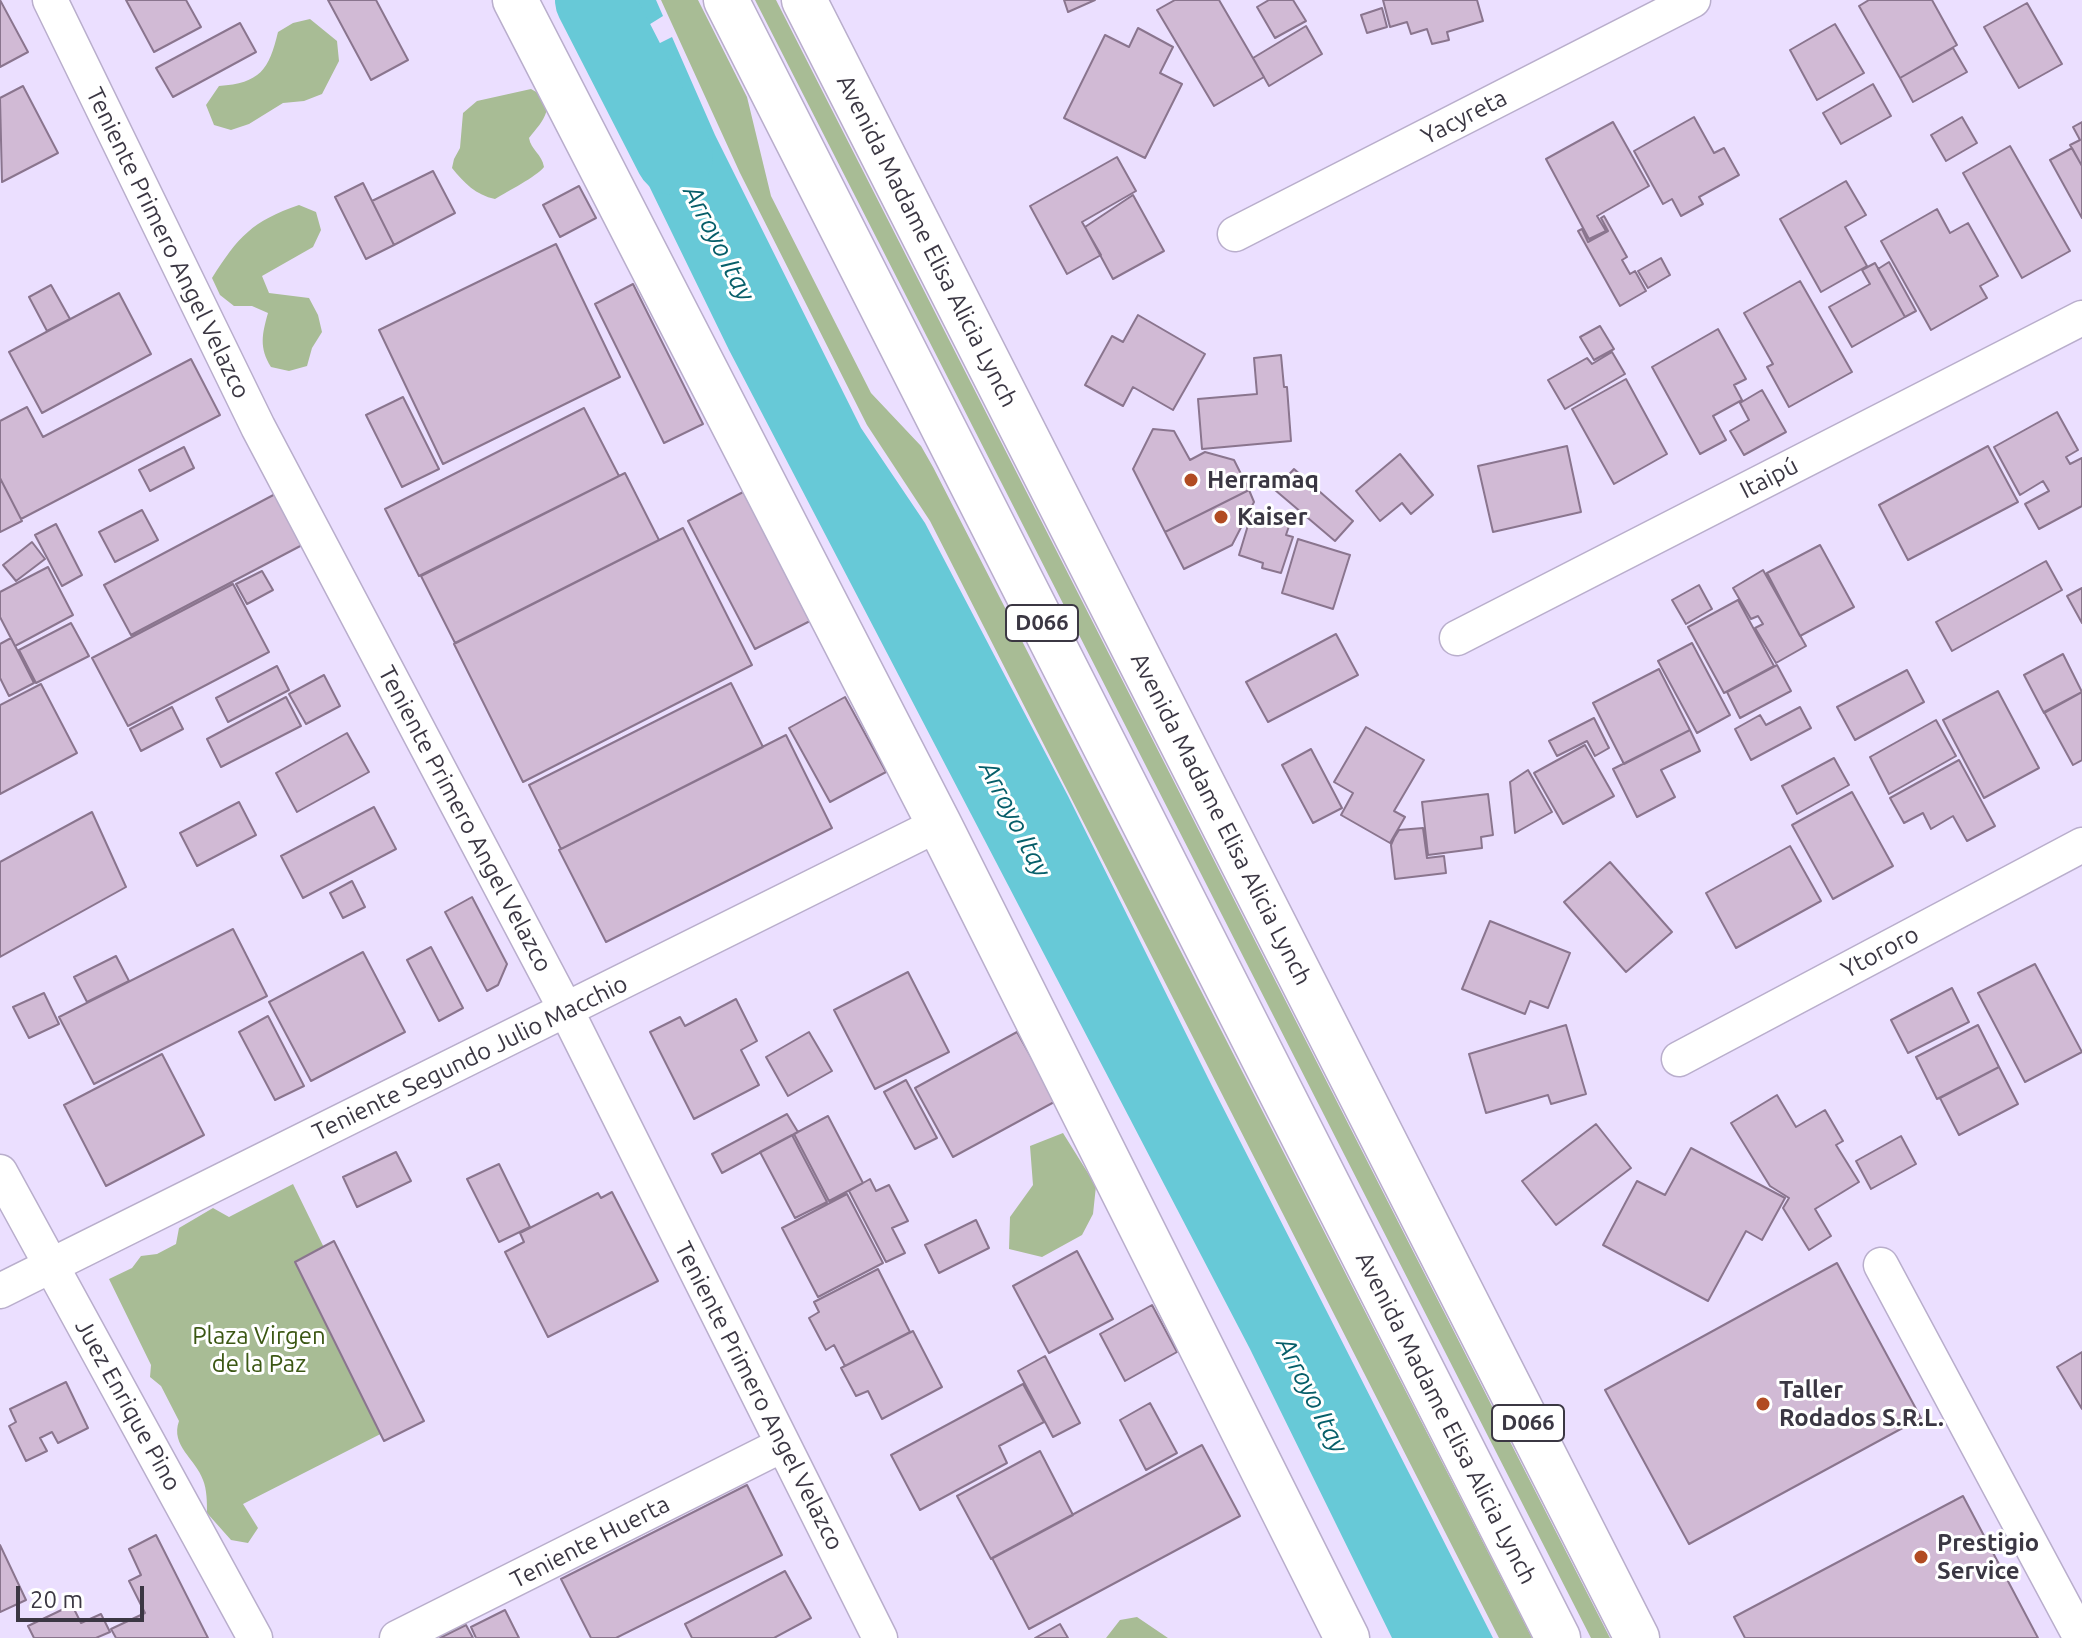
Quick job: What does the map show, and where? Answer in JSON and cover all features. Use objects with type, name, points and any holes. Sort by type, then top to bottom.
[{"type":"main road","points":[[515,0],[939,824],[1347,1638]]},
{"type":"main road","name":"Avenida Madame Elisa Alicia Lynch","points":[[726,0],[1558,1638]]},
{"type":"main road","name":"Avenida Madame Elisa Alicia Lynch","points":[[804,0],[1637,1638]]},
{"type":"street","name":"Teniente Primero Angel Velazco","points":[[50,0],[258,427],[566,1010],[880,1638]]},
{"type":"street","name":"Yacyreta","points":[[1235,234],[1693,0]]},
{"type":"street","name":"Itaipú","points":[[1457,638],[2082,318]]},
{"type":"street","name":"Teniente Segundo Julio Macchio","points":[[0,1291],[939,824]]},
{"type":"street","name":"Ytororo","points":[[1679,1059],[2082,845]]},
{"type":"street","name":"Juez Enrique Pino","points":[[0,1172],[255,1638]]},
{"type":"street","points":[[1881,1265],[2081,1638]]},
{"type":"street","name":"Teniente Huerta","points":[[397,1638],[782,1445]]},
{"type":"green space","points":[[661,0],[698,0],[747,97],[771,196],[871,393],[921,446],[933,467],[1532,1638],[1499,1638],[930,521],[867,425],[740,173]]},
{"type":"green space","points":[[755,0],[776,0],[1610,1638],[1591,1638]]},
{"type":"green space","points":[[310,19],[337,41],[339,61],[322,94],[304,101],[283,103],[249,124],[231,130],[214,125],[206,105],[219,86],[253,78],[271,56],[278,32],[293,23]]},
{"type":"green space","points":[[531,89],[540,94],[547,106],[543,119],[529,138],[544,167],[495,199],[482,195],[452,168],[460,148],[463,113],[477,101]]},
{"type":"green space","points":[[299,205],[316,212],[321,230],[313,247],[262,276],[269,293],[309,298],[318,315],[322,332],[312,348],[307,366],[289,371],[271,367],[265,354],[263,334],[268,313],[252,306],[234,306],[220,295],[212,278],[248,232],[269,217]]},
{"type":"green space","points":[[1063,1133],[1096,1186],[1093,1214],[1082,1235],[1042,1257],[1009,1249],[1010,1217],[1033,1185],[1030,1146]]},
{"type":"green space","name":"Plaza Virgen de la Paz","points":[[293,1184],[408,1420],[243,1504],[258,1528],[248,1543],[231,1540],[207,1513],[200,1472],[178,1438],[179,1421],[161,1386],[150,1377],[151,1365],[109,1279],[132,1268],[141,1256],[157,1254],[176,1244],[179,1228],[213,1208],[229,1217]]},
{"type":"green space","points":[[1137,1617],[1168,1638],[1106,1638],[1120,1620]]},
{"type":"water","points":[[559,0],[656,0],[663,16],[647,26],[656,45],[672,37],[715,135],[861,428],[925,523],[1068,796],[1493,1638],[1392,1638],[1250,1349],[729,350],[595,75],[655,46],[647,27],[587,58]]},
{"type":"building","points":[[0,0],[28,52],[0,67]]},
{"type":"building","points":[[126,0],[186,0],[201,27],[154,52]]},
{"type":"building","points":[[328,0],[376,0],[408,60],[371,80]]},
{"type":"building","points":[[1064,0],[1095,0],[1068,12]]},
{"type":"building","points":[[1175,0],[1219,0],[1264,77],[1214,106],[1157,10]]},
{"type":"building","points":[[1269,0],[1293,0],[1306,21],[1275,38],[1257,7]]},
{"type":"building","points":[[1383,0],[1477,0],[1483,21],[1447,32],[1449,40],[1432,44],[1427,29],[1411,34],[1407,22],[1390,27]]},
{"type":"building","points":[[1869,0],[1932,0],[1957,45],[1900,78],[1859,6]]},
{"type":"building","points":[[2027,3],[2062,64],[2019,88],[1984,27]]},
{"type":"building","points":[[1382,8],[1387,27],[1367,33],[1361,15]]},
{"type":"building","points":[[240,23],[256,52],[173,97],[156,68]]},
{"type":"building","points":[[1835,24],[1864,73],[1817,100],[1790,50]]},
{"type":"building","points":[[1306,26],[1322,54],[1269,86],[1253,58]]},
{"type":"building","points":[[1138,28],[1173,47],[1160,73],[1182,84],[1145,158],[1064,118],[1105,35],[1129,47]]},
{"type":"building","points":[[1953,48],[1967,72],[1913,102],[1900,78]]},
{"type":"building","points":[[1873,84],[1891,116],[1841,144],[1823,113]]},
{"type":"building","points":[[23,86],[58,153],[2,182],[0,98]]},
{"type":"building","points":[[1694,117],[1714,153],[1724,148],[1739,175],[1699,197],[1703,204],[1681,216],[1672,199],[1663,204],[1634,151]]},
{"type":"building","points":[[1962,117],[1977,143],[1946,161],[1931,135]]},
{"type":"building","points":[[1613,122],[1649,186],[1597,216],[1606,231],[1589,239],[1546,159]]},
{"type":"building","points":[[2082,122],[2082,166],[2070,145],[2080,140],[2073,127]]},
{"type":"building","points":[[2010,146],[2070,251],[2022,278],[1963,173]]},
{"type":"building","points":[[2072,148],[2082,166],[2082,218],[2050,160]]},
{"type":"building","points":[[1117,157],[1136,191],[1082,222],[1101,255],[1067,274],[1030,206]]},
{"type":"building","points":[[433,171],[455,213],[394,245],[372,201]]},
{"type":"building","points":[[1846,181],[1866,215],[1845,227],[1867,266],[1821,292],[1780,219]]},
{"type":"building","points":[[363,183],[394,245],[366,259],[335,197]]},
{"type":"building","points":[[579,186],[596,218],[560,237],[543,205]]},
{"type":"building","points":[[1133,195],[1164,251],[1113,279],[1085,227]]},
{"type":"building","points":[[1937,209],[1950,233],[1968,223],[1998,276],[1980,286],[1987,298],[1931,330],[1881,241]]},
{"type":"building","points":[[1604,216],[1627,257],[1622,260],[1630,274],[1635,271],[1646,291],[1620,306],[1578,231],[1582,229],[1588,242],[1608,231],[1601,218]]},
{"type":"building","points":[[556,244],[620,377],[443,464],[379,330]]},
{"type":"building","points":[[1661,258],[1670,275],[1648,288],[1638,271]]},
{"type":"building","points":[[1889,262],[1916,311],[1905,317],[1878,269]]},
{"type":"building","points":[[1875,263],[1905,317],[1852,347],[1829,307],[1870,284],[1862,270]]},
{"type":"building","points":[[1800,281],[1852,372],[1789,407],[1767,367],[1773,364],[1744,313]]},
{"type":"building","points":[[633,284],[703,424],[664,443],[595,304]]},
{"type":"building","points":[[51,285],[70,319],[47,331],[29,297]]},
{"type":"building","points":[[119,293],[151,354],[42,413],[9,352]]},
{"type":"building","points":[[1138,315],[1205,354],[1173,410],[1133,387],[1123,406],[1085,385],[1112,336],[1123,342]]},
{"type":"building","points":[[1600,326],[1614,349],[1594,360],[1580,337]]},
{"type":"building","points":[[1718,329],[1746,379],[1734,385],[1742,400],[1713,416],[1726,440],[1700,454],[1652,367]]},
{"type":"building","points":[[1612,352],[1625,374],[1565,409],[1548,380],[1587,358],[1592,364]]},
{"type":"building","points":[[1281,355],[1291,441],[1202,449],[1198,399],[1257,394],[1254,358]]},
{"type":"building","points":[[191,359],[220,415],[21,519],[0,478],[0,421],[27,407],[43,437]]},
{"type":"building","points":[[1626,379],[1667,454],[1614,484],[1572,409]]},
{"type":"building","points":[[1762,390],[1786,432],[1744,455],[1730,431],[1749,420],[1740,403]]},
{"type":"building","points":[[403,397],[439,469],[402,487],[366,415]]},
{"type":"building","points":[[584,408],[619,476],[419,576],[385,509]]},
{"type":"building","points":[[2057,412],[2078,450],[2066,457],[2070,464],[2082,458],[2082,506],[2039,529],[2025,504],[2049,491],[2043,481],[2020,495],[1994,447]]},
{"type":"building","name":"Herramaq","points":[[1153,429],[1174,431],[1190,460],[1205,452],[1234,460],[1249,490],[1165,532],[1133,469]]},
{"type":"building","points":[[1567,446],[1581,512],[1493,532],[1478,466]]},
{"type":"building","points":[[1988,446],[2018,502],[1908,560],[1879,505]]},
{"type":"building","points":[[184,447],[194,468],[150,491],[139,470]]},
{"type":"building","points":[[1400,454],[1433,495],[1411,514],[1402,503],[1380,521],[1356,491]]},
{"type":"building","points":[[1294,469],[1353,521],[1335,541],[1275,490]]},
{"type":"building","points":[[625,473],[659,540],[455,643],[421,576]]},
{"type":"building","points":[[0,478],[22,521],[0,532]]},
{"type":"building","points":[[747,490],[814,619],[755,649],[688,521]]},
{"type":"building","name":"Kaiser","points":[[1249,490],[1254,502],[1232,545],[1184,569],[1165,532]]},
{"type":"building","points":[[279,492],[306,543],[131,635],[104,585]]},
{"type":"building","points":[[142,510],[158,540],[115,562],[99,532]]},
{"type":"building","points":[[1252,512],[1290,523],[1286,535],[1293,537],[1281,573],[1262,568],[1263,563],[1239,555]]},
{"type":"building","points":[[56,524],[82,575],[62,586],[35,535]]},
{"type":"building","points":[[683,528],[752,665],[523,782],[454,644]]},
{"type":"building","points":[[1298,539],[1350,555],[1333,609],[1282,593]]},
{"type":"building","points":[[32,542],[45,559],[16,581],[3,565]]},
{"type":"building","points":[[1820,545],[1854,607],[1800,636],[1767,573]]},
{"type":"building","points":[[2046,561],[2062,590],[1952,651],[1936,622]]},
{"type":"building","points":[[48,567],[73,615],[15,646],[0,617],[0,592]]},
{"type":"building","points":[[1763,570],[1806,646],[1776,663],[1755,628],[1763,624],[1758,616],[1751,619],[1733,588]]},
{"type":"building","points":[[262,571],[273,590],[247,604],[236,584]]},
{"type":"building","points":[[233,584],[269,652],[128,726],[92,658]]},
{"type":"building","points":[[1699,585],[1712,609],[1686,624],[1672,600]]},
{"type":"building","points":[[2082,588],[2082,623],[2067,596]]},
{"type":"building","points":[[1738,600],[1774,666],[1724,693],[1688,627]]},
{"type":"building","points":[[71,623],[89,656],[36,683],[19,650]]},
{"type":"building","points":[[1336,634],[1358,675],[1268,722],[1246,682]]},
{"type":"building","points":[[11,638],[34,683],[9,696],[0,678],[0,644]]},
{"type":"building","points":[[1692,643],[1730,715],[1697,733],[1658,661]]},
{"type":"building","points":[[2063,654],[2082,692],[2044,713],[2024,675]]},
{"type":"building","points":[[1777,665],[1791,691],[1740,718],[1727,692]]},
{"type":"building","points":[[277,666],[289,690],[228,722],[216,698]]},
{"type":"building","points":[[1659,669],[1690,730],[1624,764],[1593,703]]},
{"type":"building","points":[[1907,670],[1924,702],[1855,740],[1837,707]]},
{"type":"building","points":[[324,675],[340,706],[306,724],[289,694]]},
{"type":"building","points":[[731,683],[763,747],[561,849],[529,785]]},
{"type":"building","points":[[41,684],[77,753],[0,794],[0,705]]},
{"type":"building","points":[[1998,691],[2039,768],[1984,798],[1943,720]]},
{"type":"building","points":[[2082,692],[2082,760],[2073,765],[2044,712]]},
{"type":"building","points":[[286,697],[301,726],[221,767],[207,739]]},
{"type":"building","points":[[845,697],[886,772],[830,802],[789,728]]},
{"type":"building","points":[[172,707],[183,729],[141,751],[130,729]]},
{"type":"building","points":[[1800,707],[1811,728],[1751,760],[1735,729],[1760,715],[1766,725]]},
{"type":"building","points":[[1594,718],[1609,748],[1595,756],[1587,741],[1557,756],[1549,741]]},
{"type":"building","points":[[1936,720],[1956,756],[1889,794],[1870,757]]},
{"type":"building","points":[[1366,727],[1424,760],[1394,811],[1405,817],[1390,843],[1341,815],[1353,793],[1334,782]]},
{"type":"building","points":[[1690,730],[1700,751],[1661,770],[1675,797],[1637,817],[1613,769]]},
{"type":"building","points":[[347,733],[369,772],[297,812],[276,773]]},
{"type":"building","points":[[786,735],[832,828],[606,942],[559,850]]},
{"type":"building","points":[[1585,745],[1614,796],[1563,824],[1534,773]]},
{"type":"building","points":[[1311,749],[1342,808],[1313,823],[1282,765]]},
{"type":"building","points":[[1834,758],[1849,785],[1797,814],[1782,786]]},
{"type":"building","points":[[1959,760],[1995,826],[1967,841],[1953,816],[1931,829],[1923,813],[1904,823],[1890,798]]},
{"type":"building","points":[[1528,770],[1552,812],[1515,833],[1510,782]]},
{"type":"building","points":[[1852,792],[1893,866],[1833,899],[1792,825]]},
{"type":"building","points":[[1488,794],[1493,835],[1481,837],[1482,848],[1428,855],[1422,802]]},
{"type":"building","points":[[239,802],[256,835],[197,866],[180,833]]},
{"type":"building","points":[[374,807],[396,849],[303,898],[281,856]]},
{"type":"building","points":[[92,812],[126,887],[0,957],[0,862]]},
{"type":"building","points":[[1423,828],[1427,858],[1444,856],[1446,873],[1395,879],[1391,845],[1394,838],[1399,830]]},
{"type":"building","points":[[1790,846],[1821,901],[1736,948],[1706,893]]},
{"type":"building","points":[[1610,862],[1672,932],[1626,972],[1564,902]]},
{"type":"building","points":[[352,881],[365,907],[343,918],[330,893]]},
{"type":"building","points":[[472,897],[507,964],[498,985],[487,991],[445,912]]},
{"type":"building","points":[[1490,921],[1570,953],[1548,1008],[1530,1001],[1525,1014],[1462,989]]},
{"type":"building","points":[[233,929],[267,996],[94,1084],[59,1017]]},
{"type":"building","points":[[431,947],[463,1008],[439,1021],[407,960]]},
{"type":"building","points":[[363,952],[405,1032],[311,1081],[269,1002]]},
{"type":"building","points":[[116,956],[129,981],[87,1002],[74,977]]},
{"type":"building","points":[[2035,964],[2082,1052],[2025,1082],[1978,993]]},
{"type":"building","points":[[908,972],[949,1052],[875,1089],[834,1010]]},
{"type":"building","points":[[1952,988],[1969,1022],[1908,1053],[1891,1020]]},
{"type":"building","points":[[44,993],[59,1024],[29,1038],[13,1007]]},
{"type":"building","points":[[736,999],[757,1041],[741,1050],[759,1085],[694,1119],[650,1032],[680,1017],[685,1026]]},
{"type":"building","points":[[268,1016],[304,1086],[275,1100],[239,1032]]},
{"type":"building","points":[[1566,1025],[1586,1094],[1551,1104],[1548,1095],[1486,1113],[1469,1054]]},
{"type":"building","points":[[1978,1025],[1999,1067],[1937,1099],[1916,1057]]},
{"type":"building","points":[[809,1032],[832,1071],[788,1096],[766,1057]]},
{"type":"building","points":[[1017,1032],[1056,1101],[953,1157],[915,1088]]},
{"type":"building","points":[[162,1054],[204,1135],[106,1186],[64,1105]]},
{"type":"building","points":[[1999,1067],[2018,1104],[1959,1135],[1940,1098]]},
{"type":"building","points":[[906,1080],[937,1138],[915,1149],[884,1092]]},
{"type":"building","points":[[1777,1095],[1796,1127],[1825,1110],[1843,1141],[1836,1145],[1859,1182],[1815,1209],[1831,1236],[1809,1250],[1783,1208],[1789,1198],[1770,1186],[1731,1123]]},
{"type":"building","points":[[787,1114],[798,1132],[722,1173],[712,1154]]},
{"type":"building","points":[[828,1116],[863,1183],[829,1201],[794,1134]]},
{"type":"building","points":[[1596,1124],[1631,1168],[1556,1225],[1522,1181]]},
{"type":"building","points":[[792,1135],[827,1202],[795,1218],[760,1152]]},
{"type":"building","points":[[1901,1136],[1916,1164],[1871,1189],[1856,1161]]},
{"type":"building","points":[[1691,1148],[1785,1198],[1762,1240],[1746,1231],[1708,1301],[1603,1245],[1637,1181],[1665,1195]]},
{"type":"building","points":[[396,1152],[411,1181],[357,1207],[343,1177]]},
{"type":"building","points":[[499,1164],[530,1227],[499,1242],[467,1179]]},
{"type":"building","points":[[870,1179],[876,1191],[889,1185],[908,1221],[892,1228],[905,1253],[886,1262],[849,1191]]},
{"type":"building","points":[[612,1192],[658,1281],[548,1337],[505,1252],[524,1242],[520,1233],[598,1193],[601,1198]]},
{"type":"building","points":[[847,1194],[883,1263],[818,1297],[782,1228]]},
{"type":"building","points":[[976,1220],[989,1248],[939,1273],[925,1245]]},
{"type":"building","points":[[334,1241],[424,1421],[384,1441],[295,1262]]},
{"type":"building","points":[[1077,1251],[1113,1319],[1049,1353],[1013,1286]]},
{"type":"building","name":"Taller Rodados S.R.L.","points":[[1837,1263],[1921,1418],[1689,1544],[1605,1390]]},
{"type":"building","points":[[878,1269],[910,1332],[845,1366],[834,1345],[826,1350],[809,1318],[819,1312],[814,1302]]},
{"type":"building","points":[[1152,1305],[1177,1352],[1125,1381],[1100,1334]]},
{"type":"building","points":[[913,1331],[942,1387],[882,1419],[868,1391],[856,1396],[841,1368]]},
{"type":"building","points":[[2082,1352],[2082,1409],[2057,1367]]},
{"type":"building","points":[[1045,1356],[1080,1423],[1053,1437],[1018,1371]]},
{"type":"building","points":[[66,1382],[88,1428],[58,1443],[52,1432],[40,1438],[47,1451],[26,1461],[9,1426],[16,1422],[10,1409]]},
{"type":"building","points":[[1023,1384],[1044,1422],[999,1446],[1007,1463],[920,1510],[891,1455]]},
{"type":"building","points":[[1150,1403],[1177,1453],[1146,1470],[1120,1420]]},
{"type":"building","points":[[1202,1445],[1240,1516],[1029,1629],[992,1558]]},
{"type":"building","points":[[1040,1451],[1073,1515],[991,1559],[957,1496]]},
{"type":"building","points":[[747,1485],[782,1555],[616,1638],[591,1638],[561,1579]]},
{"type":"building","name":"Prestigio Service","points":[[1963,1496],[2038,1638],[1745,1638],[1734,1617]]},
{"type":"building","points":[[156,1535],[208,1638],[116,1638],[111,1629],[145,1613],[129,1581],[141,1575],[129,1549]]},
{"type":"building","points":[[0,1545],[26,1600],[0,1612]]},
{"type":"building","points":[[785,1571],[811,1618],[774,1638],[692,1638],[685,1624]]},
{"type":"building","points":[[72,1605],[81,1623],[101,1614],[110,1632],[96,1638],[34,1638],[28,1626]]},
{"type":"building","points":[[505,1610],[519,1638],[476,1638],[471,1627]]},
{"type":"building","points":[[1060,1624],[1068,1638],[1035,1638]]},
{"type":"building","points":[[466,1625],[473,1638],[440,1638]]},
{"type":"waterway","name":"Arroyo Itay","points":[[594,0],[674,156]]},
{"type":"place","name":"Herramaq","points":[[1191,480]]},
{"type":"place","name":"Kaiser","points":[[1221,517]]},
{"type":"place","name":"Taller Rodados S.R.L.","points":[[1763,1404]]},
{"type":"place","name":"Prestigio Service","points":[[1921,1557]]}]
